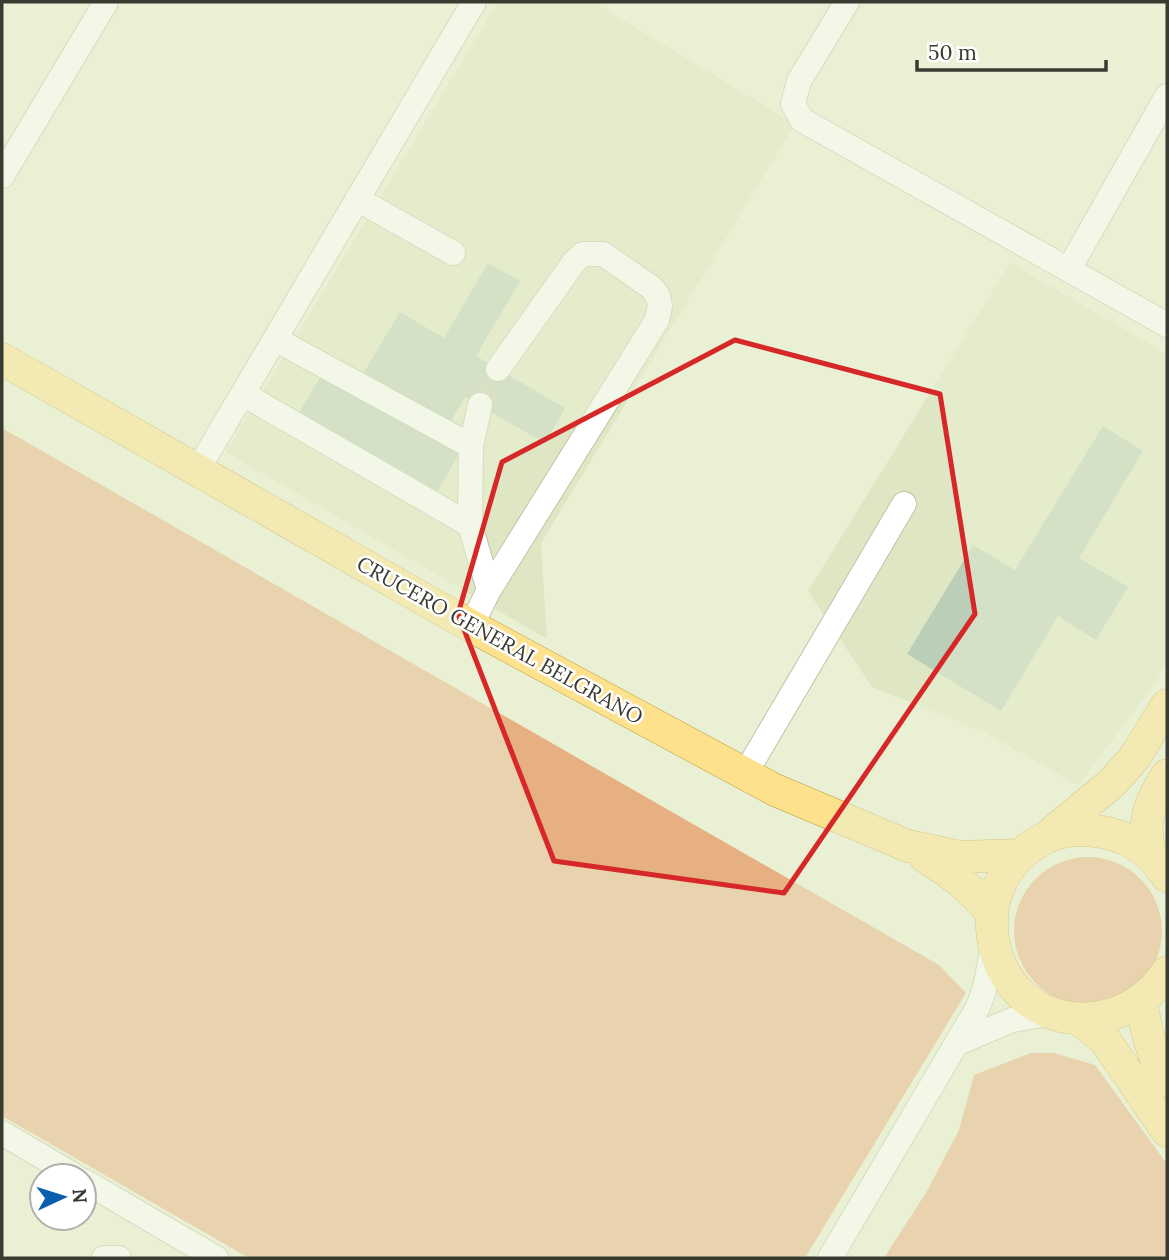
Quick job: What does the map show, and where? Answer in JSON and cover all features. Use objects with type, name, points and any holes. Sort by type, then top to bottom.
[{"type":"main road","name":"CRUCERO GENERAL BELGRANO","points":[[2,359],[471,626],[775,790],[908,846],[960,857],[981,858],[1032,846],[1072,830],[1101,830],[1127,839],[1159,866]]},
{"type":"main road","points":[[1167,705],[1135,757],[1112,783],[1032,846],[1006,872],[996,891],[991,913],[993,945],[1005,974],[1025,997],[1065,1016],[1105,1040],[1167,1131]]},
{"type":"main road","points":[[1159,866],[1145,836],[1146,819],[1154,795],[1167,775]]},
{"type":"main road","points":[[908,846],[960,878],[991,913]]},
{"type":"main road","points":[[1065,1016],[1112,1016],[1141,1001],[1152,992],[1167,972]]},
{"type":"main road","points":[[1141,1001],[1146,1032],[1156,1063],[1167,1081]]},
{"type":"street","points":[[2,176],[106,2]]},
{"type":"street","points":[[197,471],[474,2]]},
{"type":"street","points":[[848,2],[799,81],[793,104],[802,120],[1167,325]]},
{"type":"street","points":[[1069,269],[1167,96]]},
{"type":"street","points":[[357,199],[453,253]]},
{"type":"street","points":[[471,626],[489,590],[657,320],[660,306],[658,296],[652,288],[603,254],[583,254],[574,262],[498,369]]},
{"type":"street","points":[[275,339],[471,446]]},
{"type":"street","points":[[243,394],[470,525]]},
{"type":"street","points":[[480,405],[471,446],[470,525],[489,590]]},
{"type":"street","points":[[745,774],[904,504]]},
{"type":"street","points":[[830,1258],[978,1012],[993,945]]},
{"type":"street","points":[[958,1043],[1012,1020],[1065,1016]]},
{"type":"street","points":[[2,1133],[51,1162]]},
{"type":"street","points":[[98,1189],[216,1258]]},
{"type":"street","points":[[104,1258],[119,1258]]},
{"type":"highlighted area","points":[[735,340],[940,394],[975,614],[784,893],[554,861],[458,614],[502,462]]},
{"type":"shaded area","points":[[498,2],[593,2],[795,124],[541,543],[547,639],[226,452]]},
{"type":"shaded area","points":[[1010,263],[1167,354],[1167,662],[1153,687],[1078,785],[984,732],[872,687],[808,591]]},
{"type":"shaded area","points":[[2,428],[939,965],[966,993],[805,1258],[249,1258],[98,1171],[98,1162],[82,1162],[2,1116]]},
{"type":"shaded area","points":[[1088,857],[1116,863],[1140,879],[1156,903],[1162,931],[1156,959],[1140,983],[1116,999],[1088,1005],[1060,999],[1036,983],[1020,959],[1014,931],[1020,903],[1036,879],[1060,863]]},
{"type":"shaded area","points":[[1031,1053],[1054,1053],[1095,1065],[1167,1164],[1167,1258],[884,1258],[927,1191],[959,1130],[974,1075]]},
{"type":"building","points":[[488,263],[520,281],[476,356],[565,408],[545,443],[465,397],[450,422],[364,372],[400,312],[444,338]]},
{"type":"building","points":[[323,373],[461,450],[438,491],[299,412]]},
{"type":"building","points":[[1103,426],[1143,451],[1079,558],[1128,587],[1096,640],[1058,616],[1001,711],[907,654],[973,545],[1015,570]]},
{"type":"tunnel","points":[[480,405],[498,369]]}]
